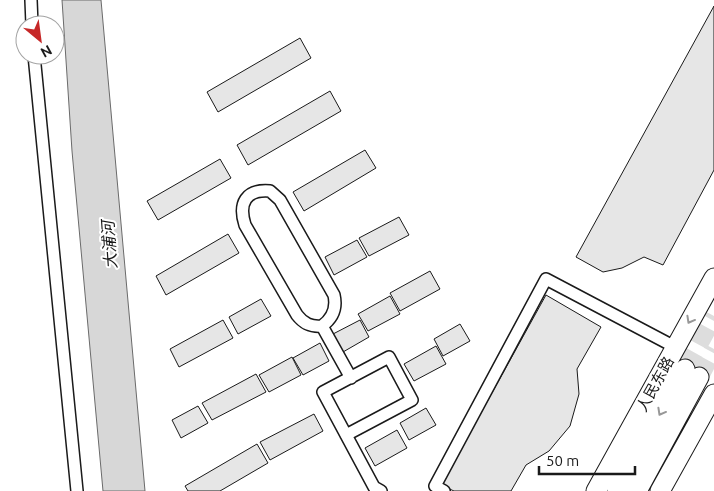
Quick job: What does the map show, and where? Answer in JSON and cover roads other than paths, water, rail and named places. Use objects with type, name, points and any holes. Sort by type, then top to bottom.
[{"type":"main road","name":"人民东路","points":[[596,491],[714,278]]},
{"type":"main road","points":[[617,491],[692,373],[638,491]]},
{"type":"main road","points":[[660,491],[714,394]]},
{"type":"street","points":[[30,0],[31,15]]},
{"type":"street","points":[[35,65],[77,491]]},
{"type":"street","points":[[270,191],[280,200],[334,295],[336,305],[334,312],[328,322],[322,326],[314,327],[308,325],[302,322],[297,315],[245,225],[241,212],[242,204],[246,198],[258,192],[270,191]]},
{"type":"street","points":[[437,489],[546,279],[675,348]]},
{"type":"street","points":[[322,326],[351,378]]},
{"type":"street","points":[[346,436],[412,400],[389,357],[323,392],[346,436],[374,487],[381,491]]},
{"type":"water","name":"大浦河","points":[[62,0],[101,0],[145,491],[103,491],[72,151],[65,45],[65,15],[63,15]]},
{"type":"tunnel","points":[[685,369],[714,316]]},
{"type":"tunnel","points":[[699,377],[714,349]]}]
